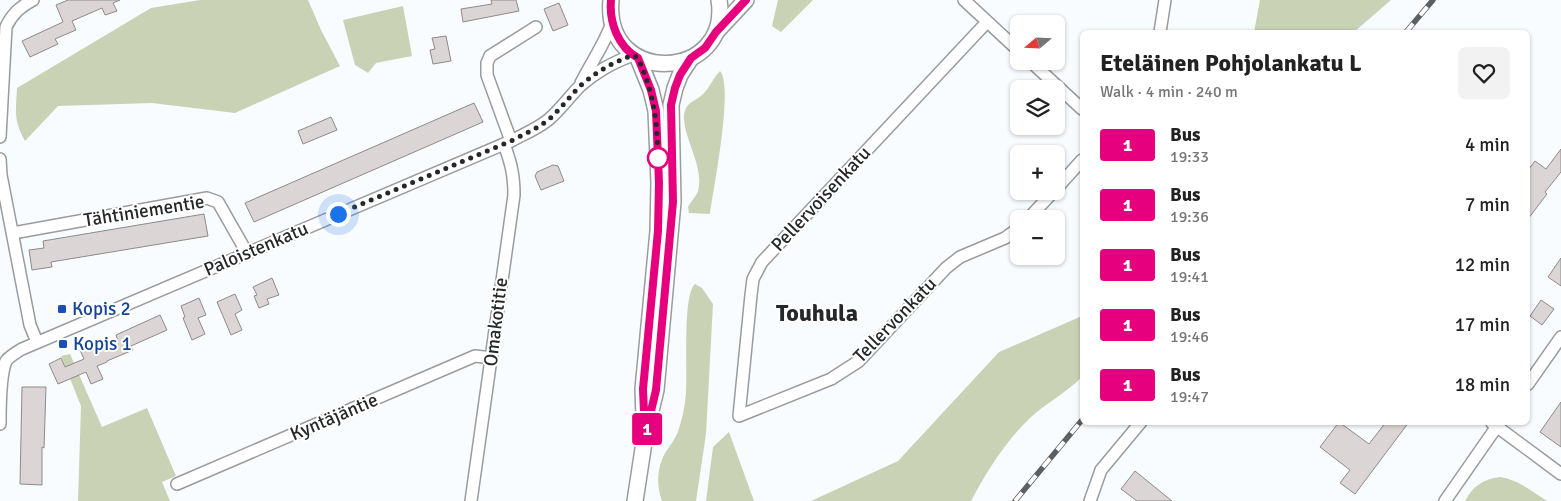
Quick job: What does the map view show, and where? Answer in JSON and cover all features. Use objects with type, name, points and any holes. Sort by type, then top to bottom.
[{"type":"main road","points":[[611,0],[612,23],[617,37],[636,56],[651,90],[656,111],[659,183],[658,231],[643,389],[645,436]]},
{"type":"main road","points":[[716,32],[720,17],[719,0]]},
{"type":"main road","points":[[636,56],[663,64],[675,63],[691,58],[705,48],[716,32],[746,0]]},
{"type":"main road","points":[[635,501],[645,436],[656,390],[673,202],[671,105],[680,75],[691,58]]},
{"type":"street","points":[[0,137],[6,27],[10,17],[22,6],[33,0]]},
{"type":"street","points":[[964,0],[1010,43]]},
{"type":"street","points":[[1160,30],[1165,0]]},
{"type":"street","name":"Pellervoisenkatu","points":[[739,416],[751,295],[754,279],[762,262],[987,22]]},
{"type":"street","name":"Paloistenkatu","points":[[579,87],[603,44],[612,23]]},
{"type":"street","name":"Omakotitie","points":[[471,501],[514,195],[512,165],[487,75],[487,63],[490,56],[536,27]]},
{"type":"street","name":"Paloistenkatu","points":[[0,424],[1,378],[6,361],[22,349],[507,143],[530,132],[548,120],[560,110],[579,87],[603,68],[613,62],[636,56]]},
{"type":"street","points":[[1040,70],[1080,107]]},
{"type":"street","points":[[0,159],[1,175],[30,325],[37,342]]},
{"type":"street","points":[[1065,179],[1080,162]]},
{"type":"street","name":"Tähtiniementie","points":[[13,233],[206,198],[218,202],[247,253]]},
{"type":"street","points":[[1036,210],[1046,200]]},
{"type":"street","name":"Tellervonkatu","points":[[739,416],[831,379],[859,361],[946,268],[960,257],[1010,234]]},
{"type":"street","points":[[1530,381],[1561,337]]},
{"type":"street","name":"Kyntäjäntie","points":[[177,484],[474,356],[492,358]]},
{"type":"street","points":[[1090,501],[1101,470],[1138,425]]},
{"type":"street","points":[[1445,501],[1495,425]]},
{"type":"street","points":[[1497,425],[1561,474]]},
{"type":"green space","points":[[200,0],[308,0],[340,66],[235,113],[152,103],[58,106],[25,141],[17,121],[17,88],[151,8]]},
{"type":"green space","points":[[778,0],[813,0],[781,32],[772,26]]},
{"type":"green space","points":[[1260,0],[1391,0],[1356,30],[1254,30]]},
{"type":"green space","points":[[403,6],[412,56],[376,63],[368,73],[355,65],[343,20]]},
{"type":"green space","points":[[720,71],[724,81],[724,117],[710,214],[689,213],[688,207],[698,191],[699,181],[684,116],[686,108],[704,93]]},
{"type":"green space","points":[[695,284],[702,288],[713,304],[706,434],[696,501],[662,501],[658,483],[660,465],[677,434],[685,403],[688,303]]},
{"type":"green space","points":[[1080,317],[1080,379],[1030,418],[1012,437],[997,457],[971,501],[811,501],[898,461],[999,352]]},
{"type":"green space","points":[[70,354],[102,427],[147,408],[176,476],[162,482],[170,501],[78,501],[81,406],[61,356]]},
{"type":"green space","points":[[729,432],[754,501],[706,501],[713,447]]},
{"type":"green space","points":[[1500,477],[1519,483],[1547,501],[1465,501],[1471,491],[1479,484],[1488,479]]},
{"type":"building","points":[[68,0],[120,0],[113,3],[117,11],[105,15],[102,8],[72,21],[76,30],[55,39],[58,44],[30,57],[22,41],[63,22],[56,5]]},
{"type":"building","points":[[491,0],[516,0],[519,11],[463,22],[461,9],[492,4]]},
{"type":"building","points":[[559,3],[568,25],[553,31],[544,9]]},
{"type":"building","points":[[446,36],[451,61],[433,64],[430,50],[435,49],[432,38]]},
{"type":"building","points":[[474,103],[483,122],[254,222],[245,203]]},
{"type":"building","points":[[331,117],[337,130],[303,144],[298,131]]},
{"type":"building","points":[[1561,149],[1561,172],[1545,192],[1547,194],[1530,216],[1530,167],[1535,161],[1546,169]]},
{"type":"building","points":[[553,165],[558,166],[564,181],[541,190],[535,176],[537,172]]},
{"type":"building","points":[[204,214],[208,236],[51,262],[52,267],[32,270],[29,250],[44,248],[43,241]]},
{"type":"building","points":[[1561,258],[1561,286],[1548,277]]},
{"type":"building","points":[[272,278],[279,295],[267,299],[269,304],[259,308],[254,296],[257,295],[253,287]]},
{"type":"building","points":[[235,294],[242,310],[235,314],[242,330],[231,335],[217,302]]},
{"type":"building","points":[[199,298],[206,315],[198,318],[205,334],[192,340],[183,318],[185,317],[181,306]]},
{"type":"building","points":[[1541,300],[1554,309],[1542,325],[1530,316]]},
{"type":"building","points":[[160,315],[167,330],[131,346],[133,350],[97,366],[103,379],[91,384],[86,372],[58,384],[49,364],[61,358],[65,367],[84,359],[80,350],[98,342],[101,348],[118,341],[116,335]]},
{"type":"building","points":[[22,387],[46,387],[44,448],[42,447],[42,485],[20,484]]},
{"type":"building","points":[[1561,402],[1561,447],[1540,432]]},
{"type":"building","points":[[1337,425],[1343,425],[1369,444],[1384,425],[1407,425],[1355,494],[1340,483],[1350,470],[1320,447]]},
{"type":"building","points":[[1135,471],[1172,501],[1137,501],[1121,489]]},
{"type":"railway","points":[[1408,30],[1433,0]]},
{"type":"railway","points":[[1015,501],[1080,422]]},
{"type":"bus line","name":"1","points":[[611,0],[612,23],[617,37],[638,58],[645,72],[656,111],[659,183],[658,231],[643,389],[645,436],[656,390],[673,202],[671,105],[680,75],[691,58],[710,43],[716,32],[746,0]]},
{"type":"place","name":"Kopis 2","points":[[62,309]]},
{"type":"place","name":"Kopis 1","points":[[63,344]]},
{"type":"district","name":"Touhula","points":[[817,313]]},
{"type":"route","points":[[338,214],[530,132],[560,110],[579,87],[603,68],[613,62],[633,55],[638,58],[651,90],[656,111],[658,158]]}]
